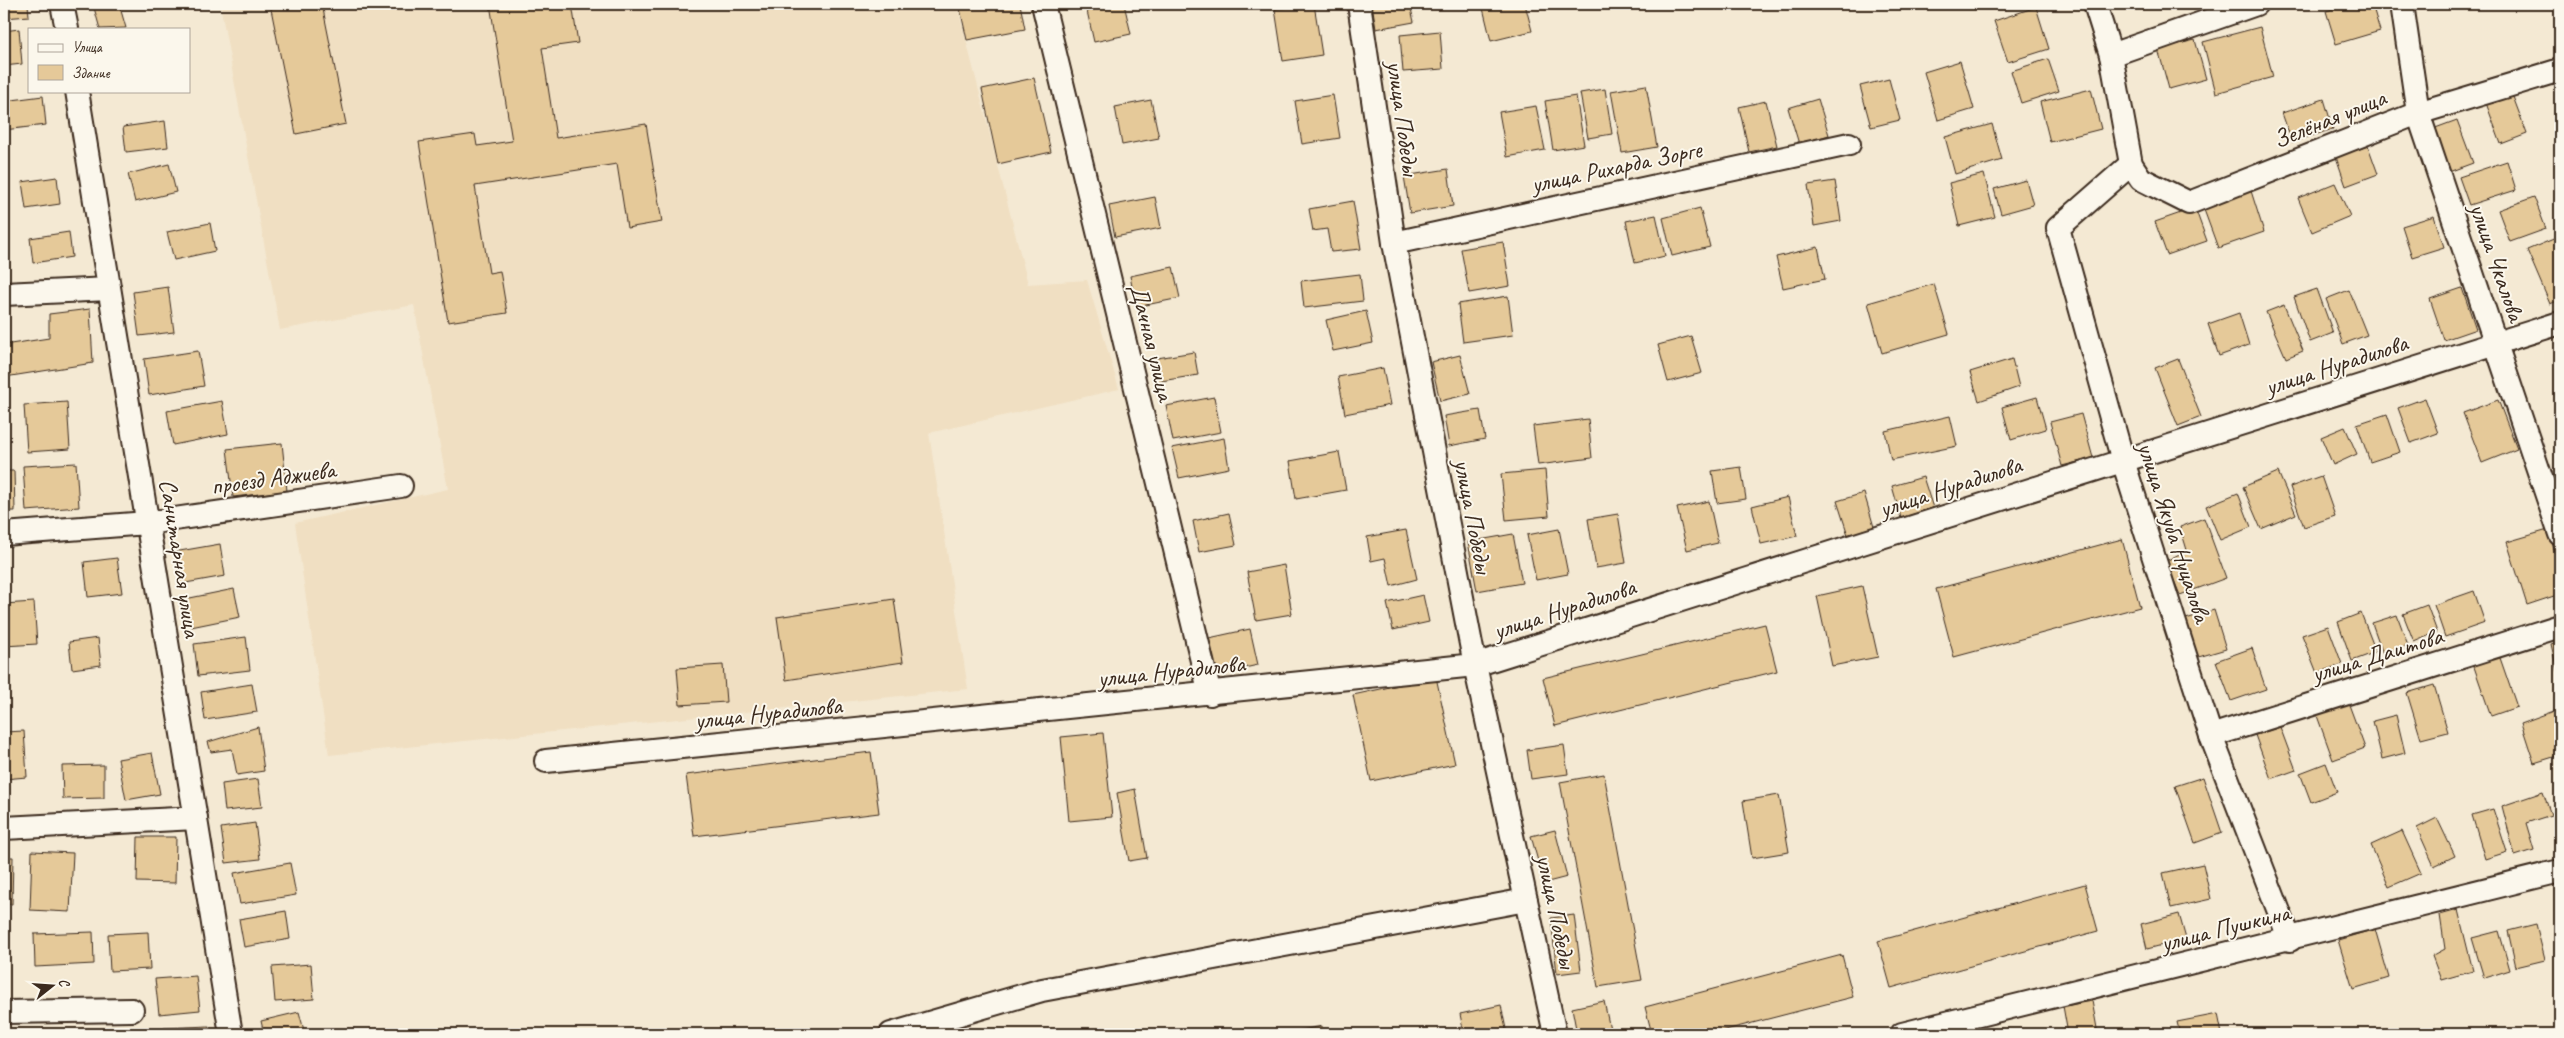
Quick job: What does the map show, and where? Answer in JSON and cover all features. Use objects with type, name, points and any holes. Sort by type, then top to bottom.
[{"type":"street","points":[[62,4],[66,28]]},
{"type":"street","name":"Дачная улица","points":[[1043,4],[1210,694]]},
{"type":"street","name":"улица Победы","points":[[1359,4],[1394,243],[1475,665],[1555,1034]]},
{"type":"street","points":[[2095,4],[2111,55],[2131,164]]},
{"type":"street","points":[[2111,55],[2256,4]]},
{"type":"street","name":"улица Чкалова","points":[[2402,4],[2418,112],[2497,342],[2560,534]]},
{"type":"street","name":"Зелёная улица","points":[[2131,164],[2141,179],[2189,203],[2418,112],[2560,70]]},
{"type":"street","name":"Санитарная улица","points":[[77,92],[231,1034]]},
{"type":"street","name":"улица Рихарда Зорге","points":[[1394,243],[1849,144]]},
{"type":"street","name":"улица Якуба Нуцалова","points":[[2131,164],[2058,228],[2123,460],[2211,736],[2290,940]]},
{"type":"street","points":[[4,294],[109,289]]},
{"type":"street","name":"улица Нурадилова","points":[[546,761],[1210,694],[1475,665],[2497,342],[2560,324]]},
{"type":"street","name":"проезд Аджиева","points":[[4,534],[147,523],[401,486]]},
{"type":"street","name":"улица Даитова","points":[[2211,736],[2560,626]]},
{"type":"street","points":[[4,828],[196,818]]},
{"type":"street","name":"улица Пушкина","points":[[1902,1034],[2290,940],[2560,871]]},
{"type":"street","points":[[891,1034],[1042,990],[1526,900]]},
{"type":"street","points":[[4,1012],[132,1010]]},
{"type":"shaded area","points":[[220,4],[957,4],[1028,284],[1087,280],[1119,389],[929,433],[968,689],[329,755],[295,523],[448,489],[414,305],[280,330]]},
{"type":"building","points":[[4,4],[28,4],[29,16],[4,18]]},
{"type":"building","points":[[93,4],[119,4],[126,28],[100,28]]},
{"type":"building","points":[[270,4],[322,4],[346,124],[296,134]]},
{"type":"building","points":[[490,4],[572,4],[578,43],[542,48],[556,138],[646,124],[662,222],[627,228],[617,164],[475,186],[489,273],[500,271],[507,313],[448,322],[419,142],[475,134],[477,146],[512,141]]},
{"type":"building","points":[[959,4],[1020,4],[1025,29],[967,40]]},
{"type":"building","points":[[1124,4],[1131,34],[1094,42],[1087,11]]},
{"type":"building","points":[[1314,4],[1322,55],[1283,61],[1275,9]]},
{"type":"building","points":[[1372,4],[1410,4],[1414,22],[1376,29]]},
{"type":"building","points":[[1482,4],[1525,4],[1532,31],[1491,41]]},
{"type":"building","points":[[2350,4],[2372,4],[2380,31],[2336,44],[2326,11]]},
{"type":"building","points":[[2036,7],[2049,49],[2008,62],[1994,21]]},
{"type":"building","points":[[2260,27],[2273,77],[2216,93],[2203,42]]},
{"type":"building","points":[[19,29],[22,64],[4,66],[4,31]]},
{"type":"building","points":[[1440,31],[1443,69],[1403,72],[1400,35]]},
{"type":"building","points":[[2195,40],[2206,79],[2169,89],[2158,49]]},
{"type":"building","points":[[2048,59],[2059,91],[2021,103],[2011,71]]},
{"type":"building","points":[[1960,61],[1974,109],[1938,120],[1924,72]]},
{"type":"building","points":[[1034,78],[1051,152],[998,164],[982,89]]},
{"type":"building","points":[[1889,79],[1900,120],[1871,127],[1860,86]]},
{"type":"building","points":[[1646,85],[1657,147],[1622,153],[1611,91]]},
{"type":"building","points":[[1605,89],[1612,134],[1588,138],[1580,93]]},
{"type":"building","points":[[2091,89],[2101,129],[2050,142],[2040,102]]},
{"type":"building","points":[[2512,94],[2527,134],[2501,144],[2486,103]]},
{"type":"building","points":[[1333,95],[1340,138],[1302,144],[1295,101]]},
{"type":"building","points":[[43,96],[46,125],[4,130],[4,101]]},
{"type":"building","points":[[1576,96],[1584,145],[1553,150],[1545,101]]},
{"type":"building","points":[[1818,99],[1829,135],[1799,144],[1788,108]]},
{"type":"building","points":[[2324,99],[2333,129],[2292,142],[2282,113]]},
{"type":"building","points":[[1151,100],[1159,138],[1122,145],[1115,107]]},
{"type":"building","points":[[1766,101],[1777,146],[1749,152],[1739,107]]},
{"type":"building","points":[[1536,106],[1545,150],[1507,157],[1499,112]]},
{"type":"building","points":[[2457,120],[2473,163],[2446,173],[2430,130]]},
{"type":"building","points":[[165,121],[168,147],[126,152],[123,127]]},
{"type":"building","points":[[1992,124],[2002,160],[1955,174],[1945,137]]},
{"type":"building","points":[[2368,146],[2378,174],[2346,186],[2336,157]]},
{"type":"building","points":[[2507,161],[2516,190],[2469,205],[2459,177]]},
{"type":"building","points":[[169,164],[176,192],[135,202],[128,174]]},
{"type":"building","points":[[1448,169],[1453,206],[1410,213],[1404,176]]},
{"type":"building","points":[[1984,174],[1995,217],[1959,226],[1949,183]]},
{"type":"building","points":[[57,177],[60,204],[26,209],[22,182]]},
{"type":"building","points":[[2026,180],[2033,205],[2001,214],[1994,189]]},
{"type":"building","points":[[1835,181],[1841,221],[1814,226],[1808,185]]},
{"type":"building","points":[[2335,183],[2350,216],[2312,232],[2298,198]]},
{"type":"building","points":[[2251,191],[2264,232],[2218,248],[2203,207]]},
{"type":"building","points":[[1155,197],[1161,228],[1115,237],[1109,206]]},
{"type":"building","points":[[2534,197],[2546,229],[2510,242],[2498,210]]},
{"type":"building","points":[[1353,201],[1361,249],[1331,252],[1327,229],[1313,231],[1309,209]]},
{"type":"building","points":[[1700,208],[1710,247],[1672,256],[1663,218]]},
{"type":"building","points":[[2195,208],[2207,241],[2167,255],[2155,222]]},
{"type":"building","points":[[1656,215],[1665,256],[1635,263],[1626,221]]},
{"type":"building","points":[[2434,216],[2444,247],[2412,257],[2402,226]]},
{"type":"building","points":[[210,223],[215,251],[174,260],[167,232]]},
{"type":"building","points":[[69,232],[72,257],[33,263],[30,238]]},
{"type":"building","points":[[2556,238],[2560,246],[2560,300],[2550,304],[2527,250]]},
{"type":"building","points":[[1503,242],[1510,286],[1469,293],[1461,249]]},
{"type":"building","points":[[1818,247],[1825,279],[1783,288],[1776,257]]},
{"type":"building","points":[[1173,267],[1180,298],[1136,307],[1130,276]]},
{"type":"building","points":[[1360,274],[1363,301],[1304,308],[1301,281]]},
{"type":"building","points":[[1934,284],[1949,334],[1882,353],[1868,303]]},
{"type":"building","points":[[168,287],[174,332],[139,336],[133,292]]},
{"type":"building","points":[[2462,288],[2476,329],[2444,340],[2430,299]]},
{"type":"building","points":[[2317,289],[2333,333],[2310,342],[2294,297]]},
{"type":"building","points":[[2349,290],[2367,335],[2343,344],[2326,299]]},
{"type":"building","points":[[1508,296],[1513,335],[1463,342],[1458,304]]},
{"type":"building","points":[[2284,305],[2303,351],[2286,358],[2266,312]]},
{"type":"building","points":[[90,309],[93,363],[5,377],[4,345],[49,338],[49,314]]},
{"type":"building","points":[[1366,311],[1373,343],[1333,351],[1326,320]]},
{"type":"building","points":[[2239,313],[2249,345],[2219,356],[2208,324]]},
{"type":"building","points":[[1691,336],[1702,373],[1668,382],[1658,345]]},
{"type":"building","points":[[198,351],[204,386],[149,395],[144,359]]},
{"type":"building","points":[[1194,352],[1198,375],[1155,382],[1151,359]]},
{"type":"building","points":[[1460,355],[1470,394],[1440,401],[1431,362]]},
{"type":"building","points":[[2012,359],[2019,387],[1979,401],[1970,372]]},
{"type":"building","points":[[2178,359],[2201,417],[2178,426],[2155,368]]},
{"type":"building","points":[[1383,368],[1390,405],[1345,414],[1338,377]]},
{"type":"building","points":[[1214,397],[1221,432],[1173,441],[1166,406]]},
{"type":"building","points":[[2037,397],[2046,429],[2011,440],[2002,407]]},
{"type":"building","points":[[2425,398],[2438,433],[2411,443],[2398,408]]},
{"type":"building","points":[[2498,400],[2517,449],[2482,463],[2463,413]]},
{"type":"building","points":[[222,401],[228,434],[173,445],[167,411]]},
{"type":"building","points":[[67,402],[70,449],[27,452],[24,405]]},
{"type":"building","points":[[1480,410],[1485,439],[1449,446],[1444,416]]},
{"type":"building","points":[[2081,414],[2093,458],[2062,466],[2050,422]]},
{"type":"building","points":[[2387,414],[2400,452],[2370,462],[2357,424]]},
{"type":"building","points":[[1950,416],[1957,446],[1891,460],[1885,431]]},
{"type":"building","points":[[1588,419],[1592,458],[1538,465],[1533,426]]},
{"type":"building","points":[[2345,427],[2357,454],[2333,465],[2321,437]]},
{"type":"building","points":[[1224,438],[1229,468],[1179,478],[1172,448]]},
{"type":"building","points":[[282,443],[287,491],[233,497],[227,449]]},
{"type":"building","points":[[1339,452],[1346,490],[1296,499],[1290,461]]},
{"type":"building","points":[[76,463],[79,507],[26,511],[23,466]]},
{"type":"building","points":[[1741,467],[1746,499],[1717,503],[1712,471]]},
{"type":"building","points":[[1545,470],[1549,516],[1506,520],[1501,474]]},
{"type":"building","points":[[4,471],[14,471],[15,511],[4,511]]},
{"type":"building","points":[[2278,472],[2296,514],[2261,529],[2243,487]]},
{"type":"building","points":[[2321,476],[2335,516],[2304,527],[2290,487]]},
{"type":"building","points":[[1923,477],[1933,508],[1901,518],[1892,486]]},
{"type":"building","points":[[1864,493],[1874,527],[1848,535],[1837,501]]},
{"type":"building","points":[[2238,493],[2251,527],[2220,540],[2206,506]]},
{"type":"building","points":[[1788,497],[1797,536],[1761,544],[1752,506]]},
{"type":"building","points":[[1709,501],[1718,543],[1687,550],[1677,508]]},
{"type":"building","points":[[1229,513],[1236,545],[1199,552],[1193,521]]},
{"type":"building","points":[[1618,514],[1626,563],[1596,568],[1588,519]]},
{"type":"building","points":[[2204,518],[2226,578],[2180,595],[2166,561],[2187,550],[2180,527]]},
{"type":"building","points":[[1559,529],[1568,574],[1536,580],[1527,535]]},
{"type":"building","points":[[1406,530],[1417,579],[1391,586],[1385,558],[1371,561],[1367,537]]},
{"type":"building","points":[[2548,530],[2560,569],[2560,594],[2527,605],[2507,542]]},
{"type":"building","points":[[1513,534],[1522,583],[1477,591],[1468,542]]},
{"type":"building","points":[[2122,539],[2140,607],[1954,657],[1936,589]]},
{"type":"building","points":[[220,544],[225,576],[180,584],[174,552]]},
{"type":"building","points":[[117,558],[122,593],[88,597],[84,562]]},
{"type":"building","points":[[1284,565],[1292,614],[1256,620],[1247,572]]},
{"type":"building","points":[[1862,586],[1878,657],[1832,666],[1817,596]]},
{"type":"building","points":[[234,589],[240,617],[191,627],[185,599]]},
{"type":"building","points":[[2474,591],[2485,623],[2445,637],[2434,605]]},
{"type":"building","points":[[1423,595],[1429,622],[1393,630],[1387,603]]},
{"type":"building","points":[[894,599],[903,662],[786,680],[777,617]]},
{"type":"building","points":[[34,602],[37,644],[4,646],[4,604]]},
{"type":"building","points":[[2427,605],[2437,632],[2414,642],[2403,614]]},
{"type":"building","points":[[2214,610],[2226,649],[2195,658],[2183,620]]},
{"type":"building","points":[[2361,613],[2376,652],[2352,661],[2338,622]]},
{"type":"building","points":[[2397,615],[2408,645],[2383,654],[2372,623]]},
{"type":"building","points":[[1765,624],[1777,671],[1555,726],[1543,678]]},
{"type":"building","points":[[2328,626],[2342,664],[2317,673],[2302,635]]},
{"type":"building","points":[[1250,629],[1258,665],[1217,674],[1209,638]]},
{"type":"building","points":[[246,637],[250,670],[198,676],[194,644]]},
{"type":"building","points":[[98,638],[101,665],[72,669],[69,642]]},
{"type":"building","points":[[2560,641],[2560,679],[2559,679],[2551,644]]},
{"type":"building","points":[[2252,648],[2266,689],[2231,701],[2216,661]]},
{"type":"building","points":[[2499,655],[2517,707],[2491,716],[2473,664]]},
{"type":"building","points":[[723,665],[726,702],[680,705],[677,668]]},
{"type":"building","points":[[1436,677],[1455,764],[1371,781],[1353,695]]},
{"type":"building","points":[[252,684],[257,712],[205,720],[201,692]]},
{"type":"building","points":[[2434,685],[2448,732],[2421,739],[2407,693]]},
{"type":"building","points":[[2348,702],[2365,748],[2333,760],[2316,713]]},
{"type":"building","points":[[2554,711],[2560,729],[2560,755],[2534,763],[2521,723]]},
{"type":"building","points":[[2396,715],[2405,753],[2382,759],[2373,721]]},
{"type":"building","points":[[258,727],[264,771],[237,775],[232,749],[211,752],[208,742]]},
{"type":"building","points":[[2280,727],[2296,770],[2271,779],[2255,735]]},
{"type":"building","points":[[24,731],[27,777],[4,779],[4,732]]},
{"type":"building","points":[[1103,733],[1112,817],[1069,821],[1061,737]]},
{"type":"building","points":[[1564,745],[1568,774],[1531,779],[1527,750]]},
{"type":"building","points":[[871,752],[879,813],[694,836],[686,775]]},
{"type":"building","points":[[152,753],[160,794],[126,800],[118,759]]},
{"type":"building","points":[[2326,763],[2337,792],[2311,802],[2300,773]]},
{"type":"building","points":[[104,765],[104,798],[63,799],[62,766]]},
{"type":"building","points":[[1604,774],[1642,980],[1598,987],[1560,782]]},
{"type":"building","points":[[2203,777],[2222,833],[2195,843],[2175,786]]},
{"type":"building","points":[[258,779],[262,807],[225,811],[222,784]]},
{"type":"building","points":[[1135,789],[1147,858],[1129,861],[1117,793]]},
{"type":"building","points":[[2543,792],[2551,815],[2526,823],[2534,850],[2515,856],[2502,806]]},
{"type":"building","points":[[1779,795],[1789,852],[1752,858],[1743,801]]},
{"type":"building","points":[[2493,809],[2507,852],[2485,859],[2472,815]]},
{"type":"building","points":[[2437,818],[2455,856],[2434,866],[2417,828]]},
{"type":"building","points":[[255,823],[260,859],[226,863],[221,828]]},
{"type":"building","points":[[1555,830],[1567,877],[1544,883],[1531,836]]},
{"type":"building","points":[[2402,831],[2421,873],[2389,887],[2371,845]]},
{"type":"building","points":[[138,837],[176,837],[175,883],[137,882]]},
{"type":"building","points":[[32,851],[73,853],[70,912],[30,910]]},
{"type":"building","points":[[4,857],[13,857],[12,904],[4,904]]},
{"type":"building","points":[[290,863],[296,895],[240,904],[234,873]]},
{"type":"building","points":[[2203,864],[2211,899],[2171,908],[2163,873]]},
{"type":"building","points":[[2085,884],[2098,931],[1891,988],[1878,941]]},
{"type":"building","points":[[2458,910],[2473,971],[2441,980],[2432,956],[2445,949],[2440,915]]},
{"type":"building","points":[[286,911],[290,939],[244,947],[239,919]]},
{"type":"building","points":[[2179,914],[2186,939],[2147,949],[2141,924]]},
{"type":"building","points":[[1574,915],[1581,971],[1557,974],[1551,918]]},
{"type":"building","points":[[2536,924],[2545,960],[2516,967],[2508,931]]},
{"type":"building","points":[[2375,929],[2389,978],[2353,989],[2338,940]]},
{"type":"building","points":[[2499,931],[2510,970],[2484,978],[2472,938]]},
{"type":"building","points":[[93,932],[94,964],[35,967],[34,934]]},
{"type":"building","points":[[148,932],[150,969],[110,971],[108,934]]},
{"type":"building","points":[[1842,955],[1853,997],[1710,1034],[1652,1034],[1645,1007]]},
{"type":"building","points":[[311,964],[314,999],[275,1002],[272,967]]},
{"type":"building","points":[[196,976],[200,1010],[159,1014],[155,979]]},
{"type":"building","points":[[1604,1001],[1611,1034],[1577,1034],[1572,1008]]},
{"type":"building","points":[[2092,1001],[2098,1034],[2068,1034],[2063,1006]]},
{"type":"building","points":[[1501,1005],[1507,1034],[1464,1034],[1460,1014]]},
{"type":"building","points":[[299,1012],[305,1034],[264,1034],[261,1021]]},
{"type":"building","points":[[2218,1014],[2222,1034],[2180,1034],[2177,1022]]},
{"type":"building","points":[[209,1026],[209,1034],[165,1034],[164,1028]]},
{"type":"building","points":[[1322,1026],[1324,1034],[1281,1034]]}]
